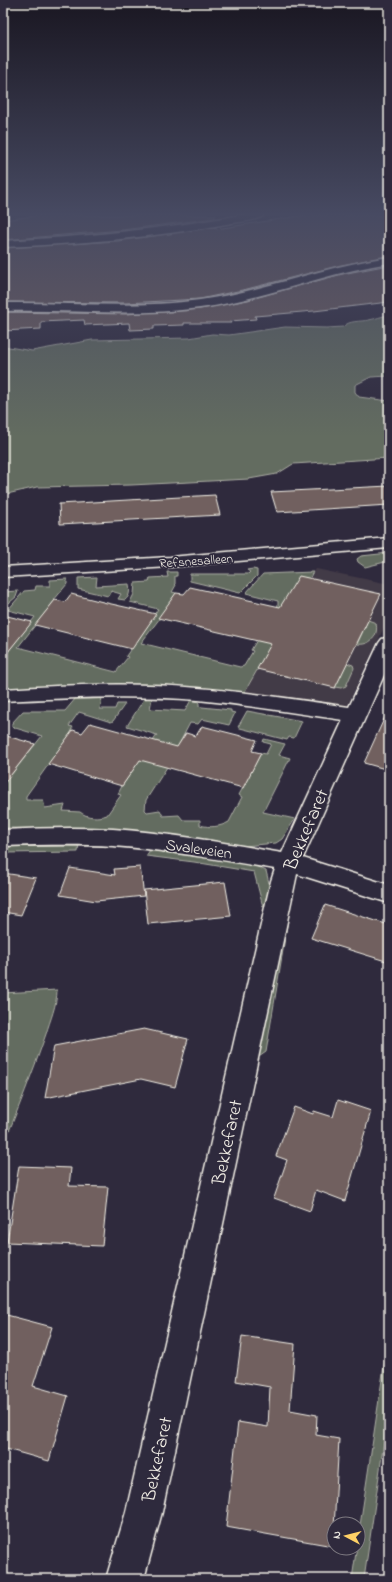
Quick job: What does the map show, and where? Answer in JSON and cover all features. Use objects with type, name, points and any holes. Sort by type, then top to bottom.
[{"type":"street","points":[[3,307],[142,307],[200,304],[266,289]]},
{"type":"street","name":"Refsnesalleen","points":[[3,572],[170,562],[389,543]]},
{"type":"street","name":"Bekkefaret","points":[[125,1579],[144,1512],[283,881],[296,845],[389,643]]},
{"type":"street","points":[[3,695],[77,691],[144,691],[248,699],[355,715]]},
{"type":"street","name":"Svaleveien","points":[[3,838],[66,836],[114,838],[216,850],[290,863],[389,894]]},
{"type":"shaded area","points":[[316,569],[389,584],[389,617],[345,710],[244,693]]},
{"type":"green space","points":[[389,315],[389,376],[371,377],[355,385],[355,392],[359,397],[389,401],[389,458],[293,464],[277,474],[249,479],[131,485],[37,487],[7,494],[3,493],[3,346],[32,351],[92,340],[189,338],[212,334],[229,335],[285,327],[343,327],[351,322],[369,320]]},
{"type":"green space","points":[[389,553],[389,559],[385,560],[385,562],[365,567],[358,562],[357,559],[361,556]]},
{"type":"green space","points":[[247,570],[257,570],[257,576],[240,593],[190,581],[190,574],[248,574],[250,572]]},
{"type":"green space","points":[[167,572],[177,572],[177,576],[175,576],[176,585],[172,592],[176,593],[160,618],[141,643],[240,667],[244,666],[253,651],[251,650],[278,605],[278,601],[246,593],[263,574],[313,572],[244,693],[127,685],[3,688],[3,658],[35,617],[8,610],[24,591],[35,590],[36,586],[50,586],[50,580],[67,579],[67,584],[18,647],[116,672],[128,657],[126,656],[158,609],[130,602],[134,594],[135,583],[149,582],[150,578],[168,577]]},
{"type":"green space","points":[[97,577],[96,586],[129,584],[128,597],[125,600],[118,599],[121,594],[111,591],[108,596],[78,589],[78,578]]},
{"type":"green space","points":[[18,591],[16,597],[3,608],[3,592]]},
{"type":"green space","points":[[368,620],[376,623],[377,628],[375,636],[370,642],[357,644]]},
{"type":"green space","points":[[347,663],[353,665],[354,668],[346,686],[341,688],[335,687]]},
{"type":"green space","points":[[76,698],[102,698],[100,709],[115,709],[117,704],[125,704],[111,722],[79,712],[69,726],[73,727],[71,730],[73,730],[26,796],[26,800],[43,800],[45,808],[65,805],[63,811],[80,812],[97,817],[107,815],[121,795],[118,794],[122,786],[157,735],[127,726],[144,699],[152,698],[150,709],[185,711],[191,700],[199,702],[199,706],[202,707],[231,710],[231,712],[235,713],[229,725],[202,719],[198,724],[190,723],[167,767],[146,800],[145,810],[147,812],[160,810],[163,816],[179,815],[183,820],[200,820],[200,825],[219,826],[226,824],[229,822],[242,797],[239,795],[261,753],[266,754],[271,744],[263,742],[264,739],[285,744],[279,755],[290,758],[263,812],[295,819],[282,839],[276,843],[244,846],[101,829],[3,828],[3,785],[42,736],[12,727],[12,723],[23,711],[65,711]]},
{"type":"green space","points":[[247,711],[302,721],[294,738],[289,737],[287,740],[238,727]]},
{"type":"green space","points":[[79,844],[78,852],[3,853],[3,847]]},
{"type":"green space","points":[[150,850],[254,865],[266,871],[270,887],[263,907],[254,872],[146,856]]},
{"type":"green space","points":[[292,896],[266,1052],[256,1059]]},
{"type":"green space","points":[[57,990],[55,1007],[46,1034],[3,1146],[3,993]]},
{"type":"green space","points":[[389,1333],[389,1407],[364,1579],[352,1579],[355,1556],[366,1556],[366,1516],[361,1516]]},
{"type":"building","points":[[3,289],[248,289],[200,299],[126,303],[3,302]]},
{"type":"building","points":[[288,289],[389,289],[389,302],[255,316],[256,319],[230,321],[231,323],[184,323],[184,325],[154,326],[154,329],[130,330],[129,323],[85,325],[84,320],[41,322],[41,329],[3,331],[3,312],[126,314],[200,309],[248,300]]},
{"type":"building","points":[[389,486],[389,505],[277,512],[271,492]]},
{"type":"building","points":[[215,495],[220,515],[60,524],[59,504]]},
{"type":"building","points":[[299,576],[381,594],[335,688],[257,669],[271,644],[158,618],[176,593],[184,594],[190,587],[280,607]]},
{"type":"building","points":[[71,594],[156,614],[132,649],[35,625],[55,600],[65,602]]},
{"type":"building","points":[[3,615],[32,622],[3,658]]},
{"type":"building","points":[[389,708],[389,770],[364,763]]},
{"type":"building","points":[[90,723],[177,747],[186,733],[196,736],[202,726],[257,740],[252,751],[261,753],[243,788],[140,760],[122,786],[48,764],[73,730],[82,733]]},
{"type":"building","points":[[3,735],[35,744],[3,785]]},
{"type":"building","points":[[140,867],[144,896],[96,901],[60,895],[70,868],[115,875],[114,869]]},
{"type":"building","points":[[3,873],[36,878],[21,915],[3,912]]},
{"type":"building","points":[[225,882],[231,916],[148,924],[144,890]]},
{"type":"building","points":[[325,905],[389,925],[389,962],[311,938]]},
{"type":"building","points":[[144,1029],[188,1039],[175,1087],[141,1079],[45,1098],[54,1046]]},
{"type":"building","points":[[338,1100],[371,1111],[345,1201],[316,1190],[310,1211],[274,1198],[287,1160],[276,1156],[294,1107],[313,1114],[314,1111],[333,1117]]},
{"type":"building","points":[[19,1166],[71,1168],[69,1186],[108,1187],[102,1246],[7,1242]]},
{"type":"building","points":[[3,1314],[52,1327],[33,1386],[68,1396],[49,1461],[3,1448]]},
{"type":"building","points":[[242,1336],[295,1344],[290,1410],[317,1415],[316,1435],[339,1439],[335,1516],[326,1516],[326,1545],[226,1527],[238,1422],[268,1427],[270,1387],[236,1381]]}]
